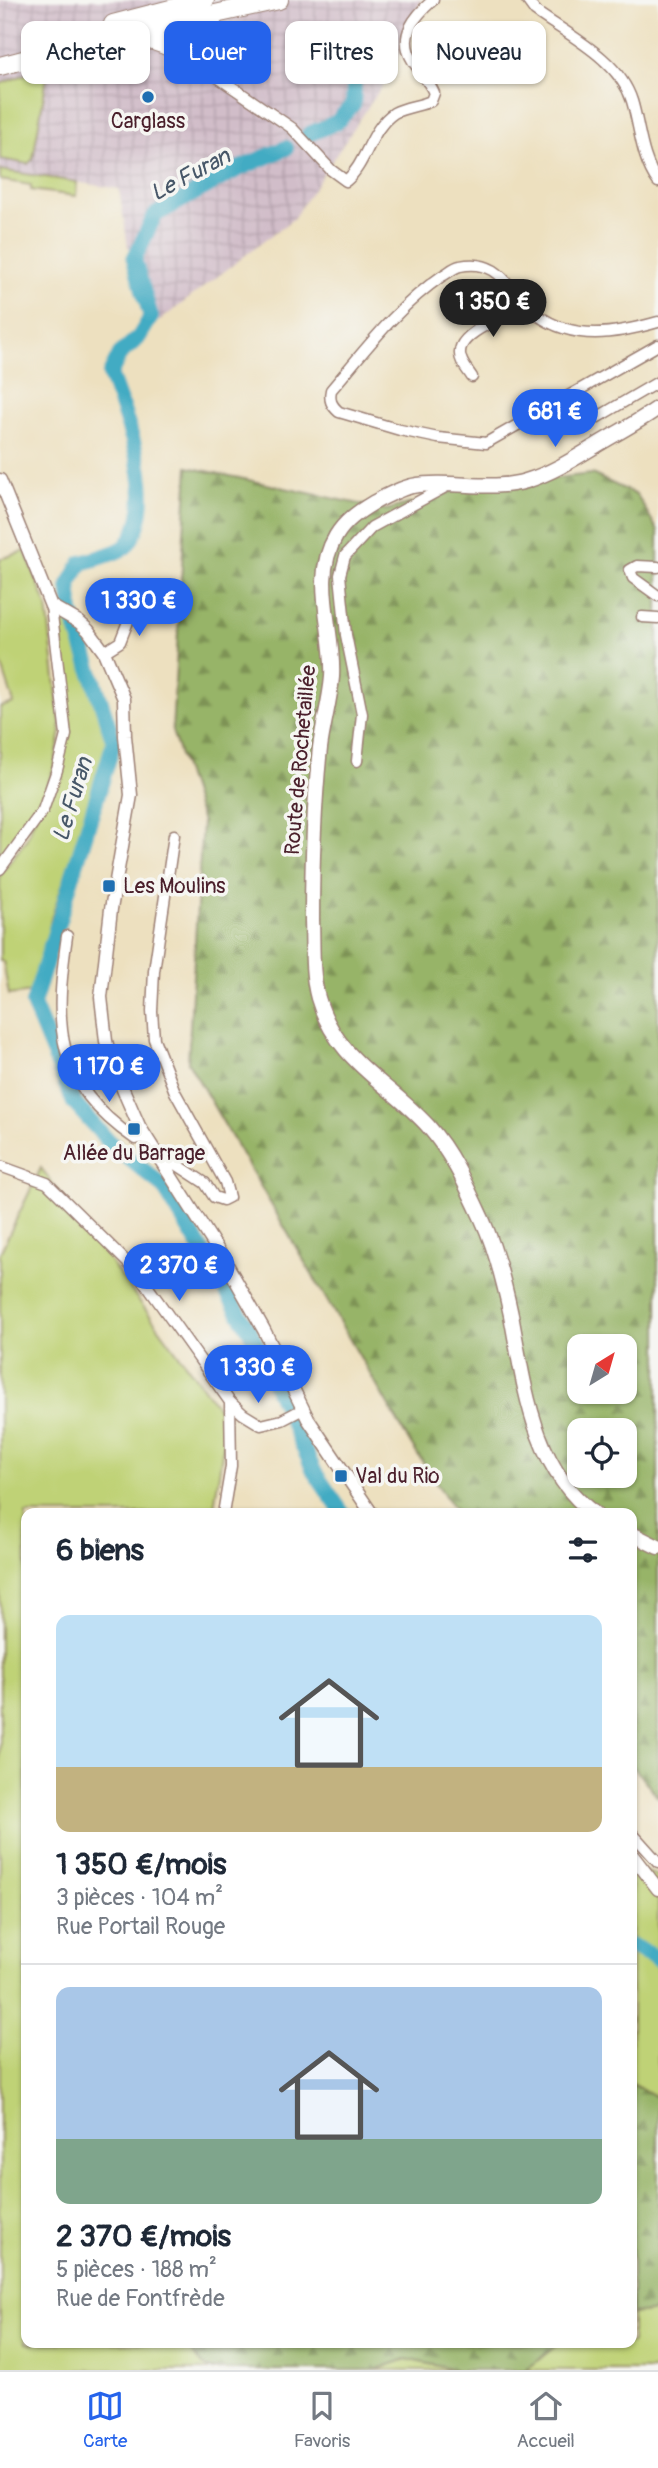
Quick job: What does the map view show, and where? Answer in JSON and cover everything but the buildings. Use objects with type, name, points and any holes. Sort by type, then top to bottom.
[{"type":"highway","points":[[0,54],[205,0]]},
{"type":"highway","points":[[150,27],[279,0]]},
{"type":"highway","points":[[208,21],[226,10]]},
{"type":"highway","points":[[0,66],[21,60]]},
{"type":"main road","name":"Route de Rochetaillée","points":[[587,1508],[563,1482],[536,1429],[522,1382],[511,1315],[499,1265],[484,1223],[453,1161],[426,1124],[344,1049],[327,1025],[317,994],[313,963],[312,847],[320,745],[332,676],[324,577],[327,557],[345,523],[381,499],[410,487],[449,484],[490,486],[522,482],[549,472],[658,408]]},
{"type":"main road","points":[[637,1537],[658,1548]]},
{"type":"street","points":[[228,84],[292,128],[346,181],[354,174],[381,124],[396,112],[431,101],[434,93],[431,85],[410,58],[408,43],[409,26],[433,0]]},
{"type":"street","points":[[527,0],[535,11],[606,61],[621,77],[631,98],[647,162],[658,182]]},
{"type":"street","points":[[658,322],[622,333],[591,334],[563,328],[535,313],[505,277],[490,268],[457,266],[416,294],[401,309],[331,390],[330,398],[332,406],[339,412],[400,430],[438,438],[486,443],[658,345]]},
{"type":"street","points":[[472,377],[460,358],[459,348],[466,337],[493,321],[524,312],[535,313]]},
{"type":"street","points":[[586,424],[658,382]]},
{"type":"street","points":[[0,480],[51,606],[66,735],[43,810],[0,869]]},
{"type":"street","points":[[357,761],[362,713],[346,635],[340,575],[345,556],[372,527],[449,484]]},
{"type":"street","points":[[658,567],[636,566],[630,570],[633,578],[658,596]]},
{"type":"street","points":[[104,652],[120,642],[138,596]]},
{"type":"street","points":[[51,606],[79,622],[104,652],[124,699],[131,795],[101,997],[106,1041],[116,1075],[127,1103],[146,1137],[264,1330],[301,1411],[368,1508]]},
{"type":"street","points":[[642,617],[658,618]]},
{"type":"street","points":[[166,1167],[176,1164],[205,1183],[215,1197],[223,1200],[229,1197],[225,1182],[175,1093],[154,1039],[154,971],[174,835]]},
{"type":"street","points":[[67,936],[60,1017],[68,1063],[91,1102],[114,1124],[135,1139],[146,1137]]},
{"type":"street","points":[[0,1166],[47,1183],[138,1273],[230,1402],[243,1414],[261,1425],[282,1420],[301,1411]]},
{"type":"street","points":[[224,1508],[231,1466],[230,1402]]},
{"type":"street","points":[[637,1839],[658,1862]]},
{"type":"street","points":[[637,1862],[658,1889]]},
{"type":"shaded area","points":[[0,0],[421,0],[398,58],[398,21],[285,21],[285,84],[384,84],[293,219],[158,322],[138,256],[128,247],[119,189],[0,170]]},
{"type":"green space","points":[[21,76],[21,84],[46,84],[33,159],[28,164],[0,159],[0,84]]},
{"type":"green space","points":[[0,170],[77,182],[76,196],[31,190],[31,185],[0,180]]},
{"type":"green space","points":[[188,467],[387,510],[465,488],[592,474],[637,495],[658,531],[658,1797],[637,1771],[637,1508],[453,1508],[412,1446],[188,1062],[202,822],[172,731]]},
{"type":"green space","points":[[25,551],[47,606],[61,732],[54,767],[39,811],[0,863],[0,707],[14,703],[0,660],[0,559]]},
{"type":"green space","points":[[65,621],[70,623],[109,746],[51,919],[45,954],[32,992],[9,995],[3,961],[0,961],[0,875],[26,840],[69,733],[60,624]]},
{"type":"green space","points":[[41,1168],[227,1420],[214,1508],[21,1508],[21,2348],[188,2348],[203,2365],[212,2370],[0,2370],[0,1253]]},
{"type":"green space","points":[[637,1869],[658,1876],[658,2098],[637,2087]]},
{"type":"green space","points":[[637,2087],[658,2098],[658,2311],[637,2313]]},
{"type":"green space","points":[[658,2311],[658,2370],[526,2370],[553,2348],[637,2348],[637,2313]]},
{"type":"green space","points":[[188,2348],[553,2348],[526,2370],[456,2370],[406,2359],[375,2370],[212,2370],[203,2365]]},
{"type":"green space","points":[[406,2359],[456,2370],[375,2370]]},
{"type":"waterway","name":"Le Furan","points":[[309,134],[337,122],[353,104],[354,84]]},
{"type":"waterway","name":"Le Furan","points":[[286,148],[236,170],[155,215],[134,259],[151,317],[139,337],[120,354],[110,374],[138,461],[141,507],[137,528],[122,549],[81,563],[69,585],[72,613],[114,742],[33,1004],[74,1103],[109,1142],[163,1186],[250,1331],[315,1473],[339,1508]]},
{"type":"waterway","name":"Le Furan","points":[[637,1948],[658,1959]]},
{"type":"place","name":"Carglass","points":[[148,97]]},
{"type":"place","name":"Les Moulins","points":[[109,886]]},
{"type":"place","name":"Allée du Barrage","points":[[134,1129]]},
{"type":"place","name":"Val du Rio","points":[[341,1476]]}]
